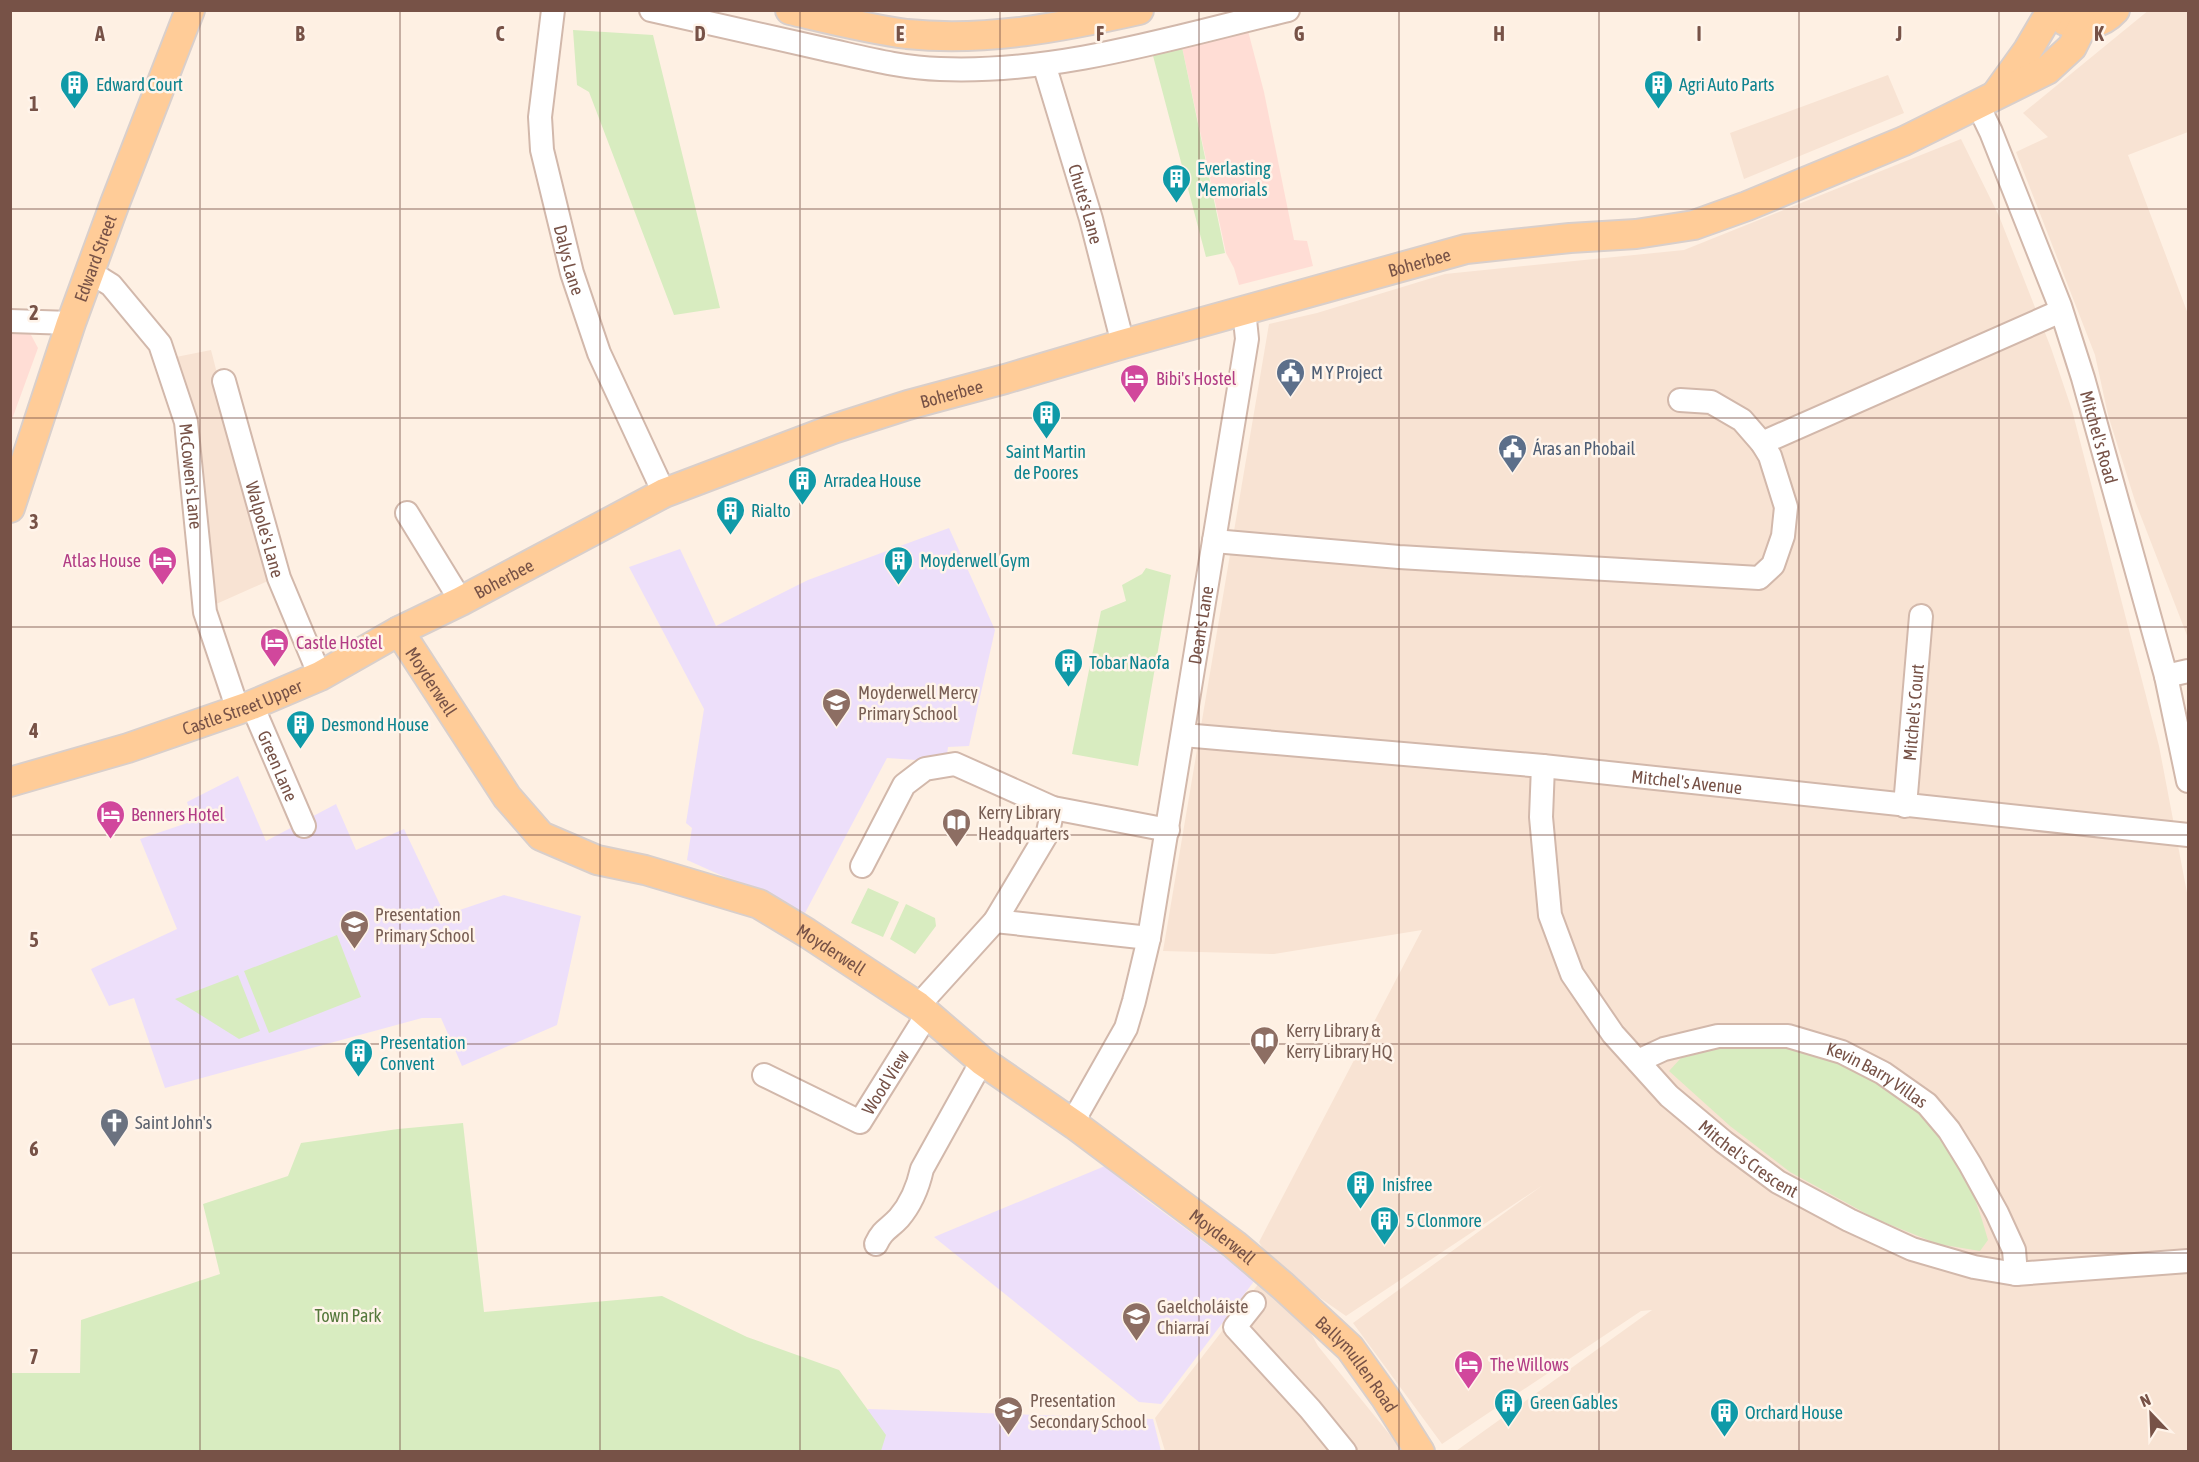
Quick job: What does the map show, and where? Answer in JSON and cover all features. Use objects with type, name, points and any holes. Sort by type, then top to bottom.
[{"type":"main road","name":"Edward Street","points":[[10,508],[70,323],[114,203],[190,10]]},
{"type":"main road","points":[[790,10],[907,34],[958,36],[995,35],[1067,26],[1139,10]]},
{"type":"main road","points":[[1987,100],[2028,50],[2051,11],[2065,21],[2083,25],[2098,22],[2115,10]]},
{"type":"main road","name":"Boherbee","points":[[460,601],[664,493],[833,429],[908,405],[1466,249],[1570,238],[1636,234],[1694,225],[1748,206],[1904,141],[2047,70],[2072,47],[2083,25]]},
{"type":"main road","name":"Castle Street Upper","points":[[11,780],[128,748],[245,708],[320,676],[399,631],[460,601]]},
{"type":"main road","name":"Moyderwell","points":[[399,631],[507,797],[541,836],[597,860],[645,870],[759,904],[807,933],[923,1010],[982,1061],[1075,1125],[1234,1245],[1283,1286]]},
{"type":"main road","name":"Ballymullen Road","points":[[1283,1286],[1350,1348],[1420,1452]]},
{"type":"street","name":"Dalys Lane","points":[[553,10],[540,117],[542,150],[572,273],[599,353],[664,493]]},
{"type":"street","points":[[651,10],[877,61],[937,69],[984,70],[1094,56],[1288,10]]},
{"type":"street","name":"Chute's Lane","points":[[1044,64],[1091,219],[1124,344]]},
{"type":"street","name":"Mitchel's Road","points":[[1987,100],[1991,132],[2061,311],[2084,378],[2166,676],[2188,781]]},
{"type":"street","name":"McCowen's Lane","points":[[90,272],[111,285],[160,344],[186,422],[205,612],[245,708]]},
{"type":"street","name":"Dean's Lane","points":[[1075,1125],[1079,1111],[1125,1028],[1149,938],[1239,375],[1247,339],[1244,310]]},
{"type":"street","points":[[1762,443],[2061,311]]},
{"type":"street","points":[[10,321],[70,323]]},
{"type":"street","name":"Walpole's Lane","points":[[224,381],[279,578],[320,676]]},
{"type":"street","points":[[1214,541],[1399,557],[1759,578],[1773,565],[1783,536],[1786,507],[1770,456],[1742,420],[1711,402],[1680,400]]},
{"type":"street","points":[[407,513],[460,601]]},
{"type":"street","name":"Mitchel's Court","points":[[1905,806],[1921,616]]},
{"type":"street","points":[[2166,676],[2188,671]]},
{"type":"street","name":"Green Lane","points":[[245,708],[304,826]]},
{"type":"street","name":"Mitchel's Avenue","points":[[1183,735],[1543,766],[2188,836]]},
{"type":"street","points":[[862,866],[904,785],[925,769],[956,764],[1053,808],[1168,830]]},
{"type":"street","name":"Mitchel's Crescent","points":[[1543,766],[1541,818],[1550,915],[1572,974],[1613,1034],[1669,1096],[1724,1142],[1778,1182],[1849,1220],[1912,1249],[1974,1267],[2016,1274],[2188,1261]]},
{"type":"street","points":[[923,1010],[995,921],[1048,832],[1053,808]]},
{"type":"street","points":[[995,921],[1149,938]]},
{"type":"street","name":"Wood View","points":[[764,1076],[860,1122],[923,1010]]},
{"type":"street","name":"Kevin Barry Villas","points":[[1638,1060],[1664,1050],[1718,1036],[1788,1036],[1842,1052],[1883,1073],[1927,1104],[1949,1130],[1997,1213],[2014,1250],[2016,1274]]},
{"type":"street","points":[[876,1244],[882,1231],[899,1218],[911,1201],[922,1169],[982,1061]]},
{"type":"street","points":[[1254,1303],[1236,1327],[1310,1408],[1345,1452]]},
{"type":"shaded area","points":[[2149,10],[2188,11],[2188,132],[2128,155],[2188,314],[2188,638],[2135,501],[2108,415],[2095,355],[2016,152],[2048,137],[2023,113]]},
{"type":"shaded area","points":[[1247,27],[1264,92],[1294,240],[1307,241],[1313,266],[1239,285],[1226,253],[1182,47]]},
{"type":"shaded area","points":[[1888,75],[1904,113],[1744,179],[1730,133]]},
{"type":"shaded area","points":[[1961,139],[1999,216],[2051,348],[2072,410],[2159,746],[2188,898],[2188,1451],[1456,1451],[1652,1310],[1641,1311],[1442,1444],[1353,1323],[1543,1185],[1346,1316],[1274,1266],[1318,1346],[1403,1451],[1165,1451],[1155,1418],[1273,1265],[1259,1242],[1422,930],[1274,954],[1163,951],[1269,324],[1317,313],[1445,274],[1684,250]]},
{"type":"shaded area","points":[[11,333],[30,333],[38,348],[11,422]]},
{"type":"shaded area","points":[[211,350],[270,580],[214,605],[176,357]]},
{"type":"shaded area","name":"Moyderwell Mercy Primary School","points":[[949,528],[995,630],[969,746],[948,747],[946,762],[887,758],[805,913],[687,860],[692,828],[686,823],[704,709],[629,567],[680,549],[716,626],[808,580]]},
{"type":"shaded area","name":"Presentation Primary School","points":[[238,776],[266,841],[336,804],[356,850],[404,829],[445,915],[504,895],[581,916],[557,1025],[462,1066],[441,1018],[422,1018],[165,1088],[134,998],[109,1006],[91,969],[177,929],[140,839],[193,821],[187,802]]},
{"type":"shaded area","name":"Gaelcholáiste Chiarraí","points":[[1105,1166],[1140,1195],[1255,1280],[1161,1404],[1139,1402],[934,1237]]},
{"type":"shaded area","name":"Presentation Secondary School","points":[[868,1409],[1153,1419],[1161,1451],[858,1452]]},
{"type":"green space","points":[[573,30],[653,35],[720,308],[674,315],[589,92],[577,85]]},
{"type":"green space","points":[[1182,47],[1225,253],[1206,257],[1152,52]]},
{"type":"green space","points":[[1146,568],[1171,575],[1138,766],[1072,754],[1101,611],[1126,601],[1122,585],[1142,574]]},
{"type":"green space","points":[[868,888],[899,902],[883,937],[851,923]]},
{"type":"green space","points":[[906,904],[935,918],[936,926],[915,954],[890,939]]},
{"type":"green space","points":[[337,935],[361,997],[269,1033],[244,971]]},
{"type":"green space","points":[[238,975],[260,1031],[239,1039],[175,999]]},
{"type":"green space","points":[[1730,1046],[1787,1048],[1821,1055],[1862,1072],[1901,1098],[1935,1130],[1949,1148],[1965,1176],[1988,1240],[1980,1251],[1938,1244],[1876,1219],[1790,1172],[1730,1126],[1669,1071],[1681,1058]]},
{"type":"green space","name":"Town Park","points":[[463,1123],[484,1312],[662,1296],[747,1337],[839,1370],[886,1435],[881,1451],[11,1451],[11,1373],[80,1373],[81,1320],[220,1274],[203,1204],[288,1176],[301,1143],[398,1129]]},
{"type":"place","name":"Edward Court","points":[[75,110]]},
{"type":"place","name":"Agri Auto Parts","points":[[1658,110]]},
{"type":"place","name":"Everlasting Memorials","points":[[1176,204]]},
{"type":"place","name":"M Y Project","points":[[1290,398]]},
{"type":"place","name":"Bibi's Hostel","points":[[1135,404]]},
{"type":"place","name":"Saint Martin de Poores","points":[[1046,440]]},
{"type":"place","name":"Áras an Phobail","points":[[1512,474]]},
{"type":"place","name":"Arradea House","points":[[803,506]]},
{"type":"place","name":"Rialto","points":[[730,536]]},
{"type":"place","name":"Atlas House","points":[[162,586]]},
{"type":"place","name":"Moyderwell Gym","points":[[899,586]]},
{"type":"place","name":"Castle Hostel","points":[[275,668]]},
{"type":"place","name":"Tobar Naofa","points":[[1068,688]]},
{"type":"place","name":"Moyderwell Mercy Primary School","points":[[837,728]]},
{"type":"place","name":"Desmond House","points":[[300,750]]},
{"type":"place","name":"Benners Hotel","points":[[110,840]]},
{"type":"place","name":"Kerry Library Headquarters","points":[[957,848]]},
{"type":"place","name":"Presentation Primary School","points":[[354,950]]},
{"type":"place","name":"Kerry Library & Kerry Library HQ","points":[[1265,1066]]},
{"type":"place","name":"Presentation Convent","points":[[359,1078]]},
{"type":"place","name":"Saint John's","points":[[114,1148]]},
{"type":"place","name":"Inisfree","points":[[1361,1210]]},
{"type":"place","name":"5 Clonmore","points":[[1385,1246]]},
{"type":"place","name":"Gaelcholáiste Chiarraí","points":[[1136,1342]]},
{"type":"place","name":"The Willows","points":[[1469,1390]]},
{"type":"place","name":"Green Gables","points":[[1509,1428]]},
{"type":"place","name":"Presentation Secondary School","points":[[1009,1436]]},
{"type":"place","name":"Orchard House","points":[[1724,1438]]}]
